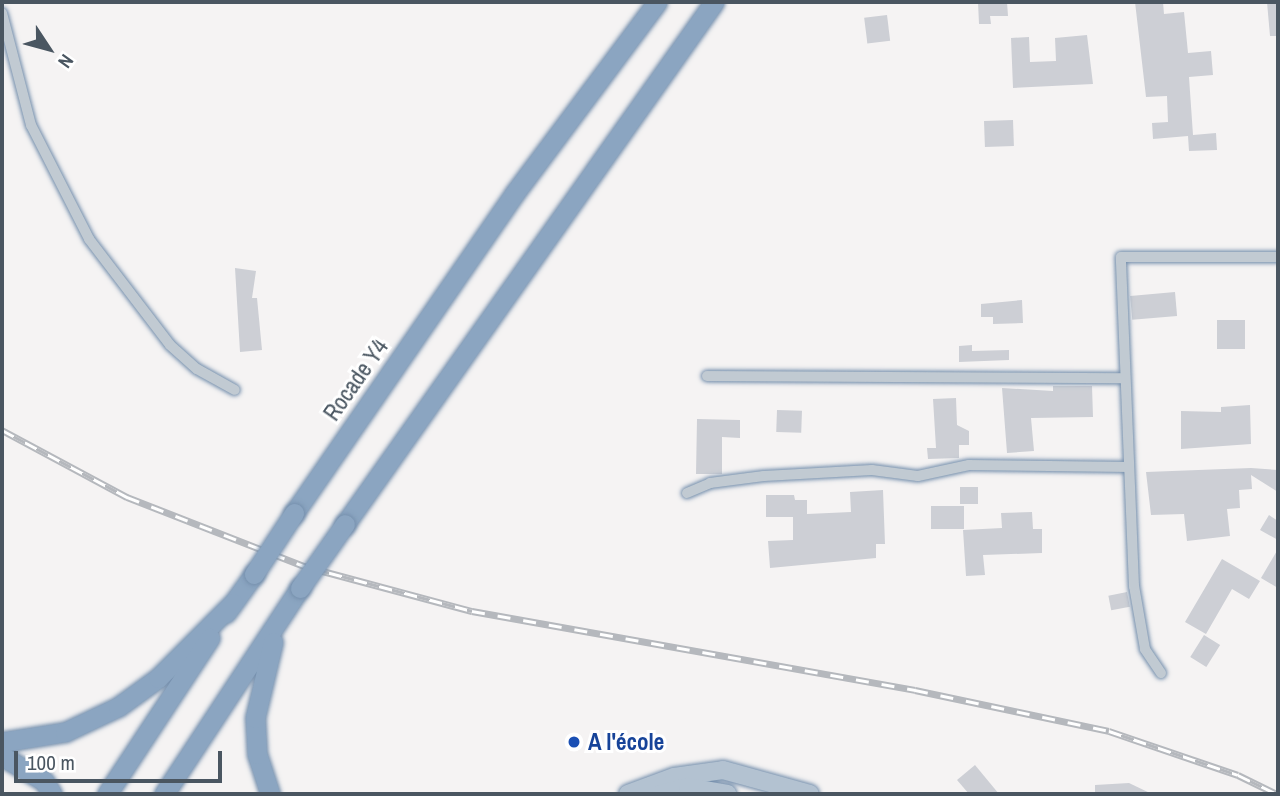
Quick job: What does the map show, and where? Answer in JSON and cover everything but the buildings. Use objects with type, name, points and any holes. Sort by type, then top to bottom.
[{"type":"highway","name":"Rocade Y4","points":[[107,794],[294,513],[514,194],[657,2]]},
{"type":"highway","points":[[164,794],[300,588],[714,2]]},
{"type":"highway","points":[[2,742],[65,732],[118,707],[158,678],[233,603]]},
{"type":"highway","points":[[270,794],[257,754],[255,718],[262,673],[283,615]]},
{"type":"highway","points":[[2,756],[44,781],[52,794]]},
{"type":"main road","points":[[628,794],[674,777],[723,770],[810,794]]},
{"type":"main road","points":[[661,794],[688,787],[727,794]]},
{"type":"street","points":[[2,13],[31,125],[89,239],[170,345],[197,369],[235,390]]},
{"type":"street","points":[[1161,673],[1145,649],[1134,586],[1123,378],[1121,257],[1278,257]]},
{"type":"street","points":[[707,376],[1123,378]]},
{"type":"street","points":[[687,493],[710,483],[764,476],[872,470],[918,476],[969,465],[1129,467]]},
{"type":"railway","points":[[2,430],[127,497],[304,566],[472,611],[915,690],[1109,731],[1238,775],[1277,794]]},
{"type":"place","name":"A l'école","points":[[574,742]]}]
